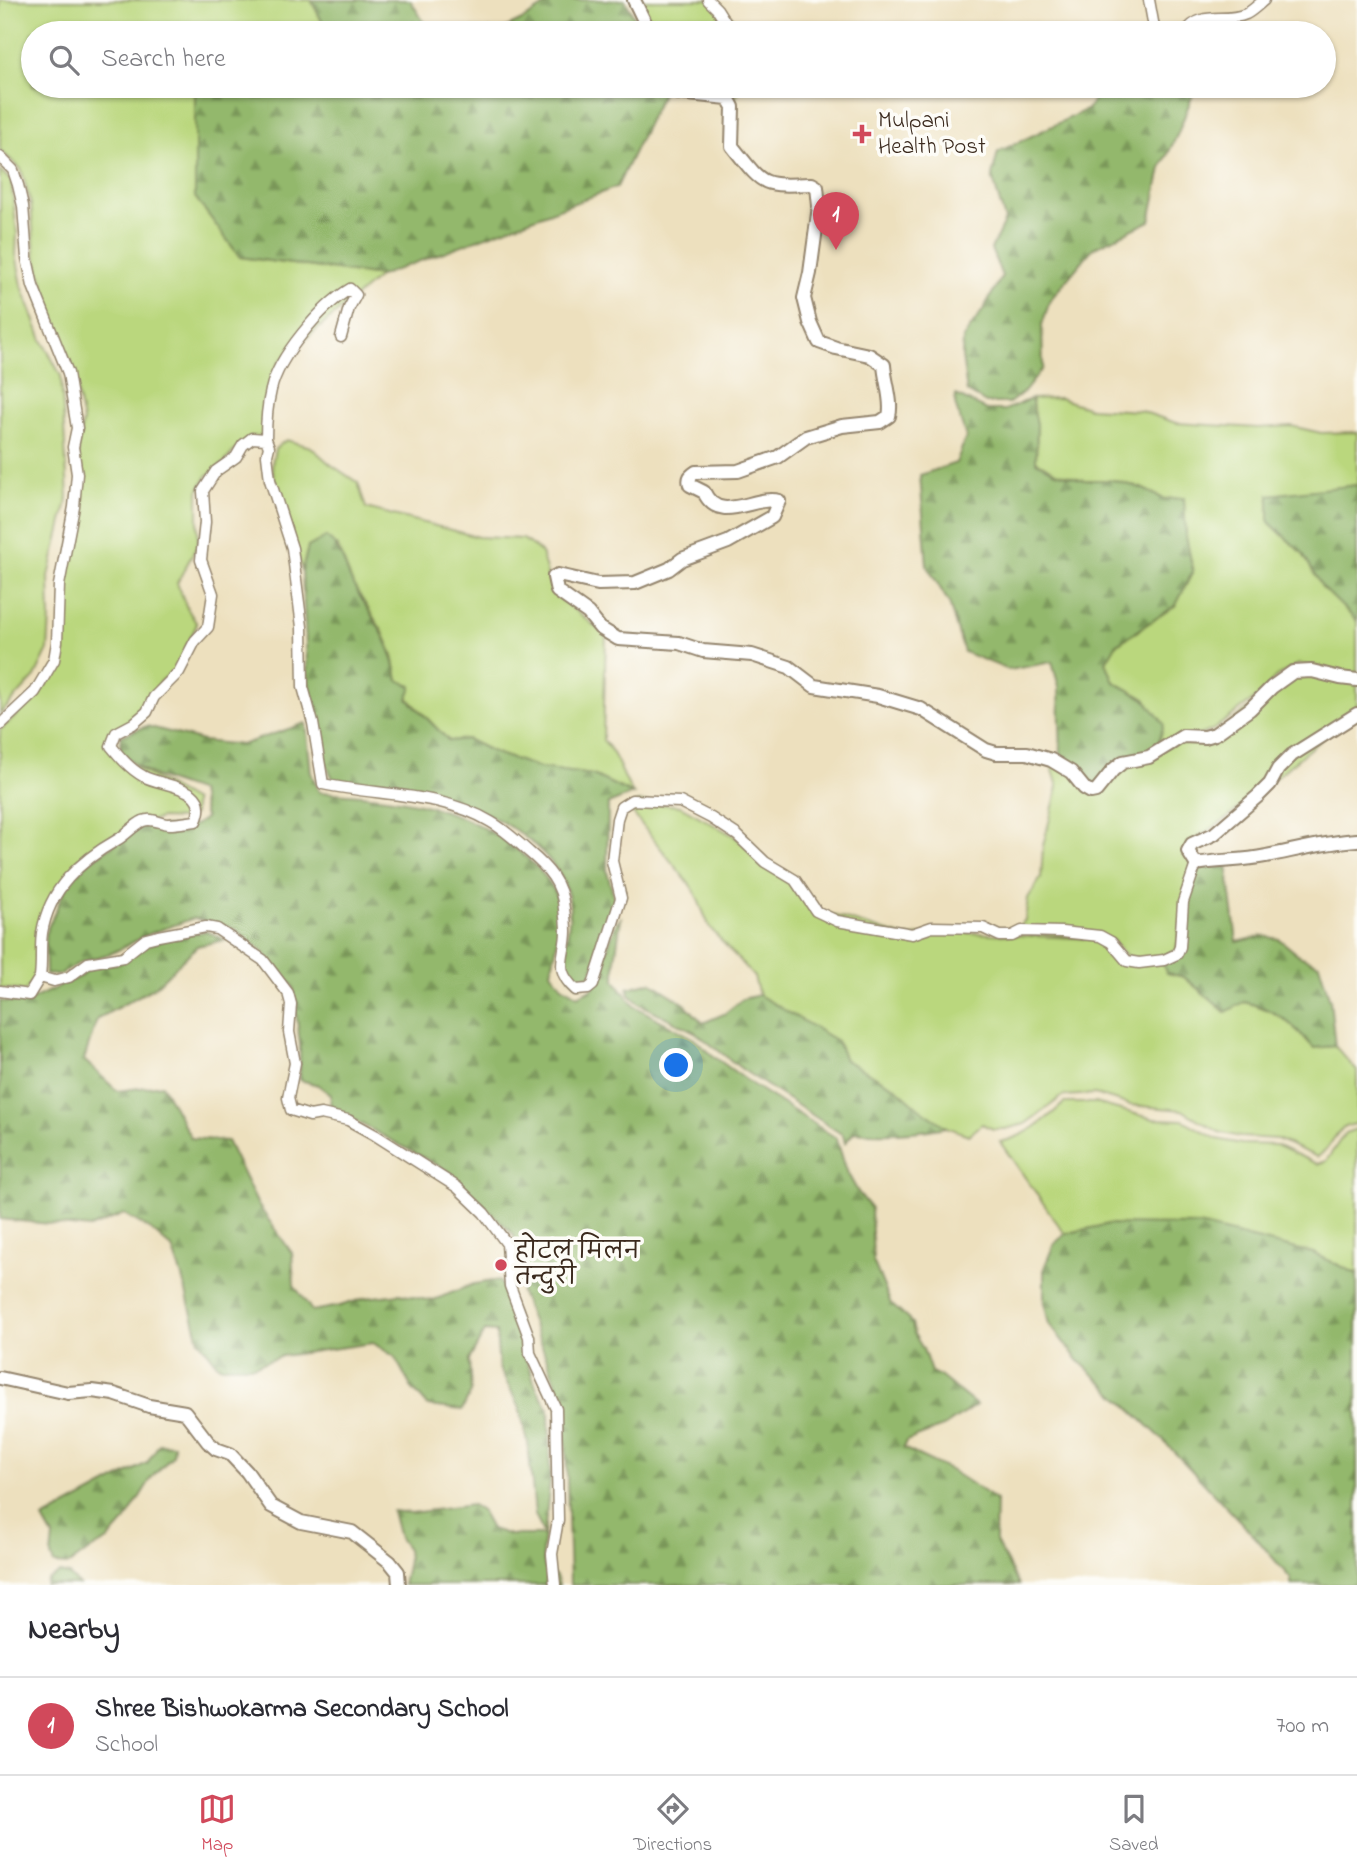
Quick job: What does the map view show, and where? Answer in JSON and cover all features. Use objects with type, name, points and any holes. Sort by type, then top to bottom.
[{"type":"street","points":[[634,0],[644,21]]},
{"type":"street","points":[[708,0],[724,21]]},
{"type":"street","points":[[1149,0],[1153,21]]},
{"type":"street","points":[[1198,21],[1248,13],[1264,0]]},
{"type":"street","points":[[728,98],[734,120],[732,146],[755,177],[772,185],[812,184],[817,187],[819,206],[804,298],[810,322],[819,342],[869,355],[884,365],[886,389],[892,407],[889,416],[880,422],[842,426],[806,438],[778,457],[738,471],[696,472],[690,475],[690,485],[704,492],[707,498],[720,506],[737,508],[769,498],[779,501],[772,517],[728,542],[698,556],[682,559],[669,569],[635,583],[598,584],[558,575],[554,577],[557,591],[588,613],[600,628],[618,639],[679,643],[703,651],[752,655],[789,667],[814,686],[896,701],[921,709],[986,750],[996,753],[1027,753],[1051,760],[1071,772],[1084,788],[1091,792],[1096,791],[1123,762],[1149,757],[1183,736],[1205,737],[1214,734],[1250,709],[1272,687],[1293,672],[1312,671],[1357,680]]},
{"type":"street","points":[[0,157],[13,170],[18,185],[33,286],[68,373],[77,428],[73,447],[77,474],[74,507],[59,585],[54,660],[35,692],[0,724]]},
{"type":"street","points":[[341,337],[349,308],[356,295],[350,289],[333,299],[289,351],[271,390],[266,439],[269,447],[267,455],[270,481],[292,548],[302,627],[303,687],[313,723],[323,784],[395,793],[431,801],[490,821],[508,833],[542,862],[558,883],[566,930],[562,968],[567,982],[576,990],[588,989],[593,985],[615,921],[621,898],[612,861],[615,830],[621,807],[632,800],[680,802],[711,818],[737,835],[765,862],[794,880],[817,911],[837,921],[912,934],[932,927],[983,928],[1000,936],[1012,936],[1022,931],[1100,936],[1111,942],[1127,961],[1139,963],[1164,960],[1177,954],[1180,947],[1183,902],[1196,864]]},
{"type":"street","points":[[0,991],[29,995],[40,977],[42,932],[50,909],[70,873],[94,852],[120,838],[142,821],[154,819],[165,824],[176,824],[196,821],[200,810],[195,797],[188,791],[134,771],[111,746],[111,740],[116,733],[147,712],[154,697],[179,672],[195,641],[208,627],[213,594],[201,560],[205,522],[203,491],[216,471],[236,457],[243,445],[252,438],[266,439]]},
{"type":"street","points":[[1196,864],[1188,851],[1192,844],[1214,834],[1258,796],[1292,755],[1357,714]]},
{"type":"street","points":[[1196,864],[1258,858],[1313,848],[1324,843],[1357,840]]},
{"type":"street","points":[[40,977],[54,981],[69,977],[88,963],[123,957],[146,939],[206,928],[218,929],[263,960],[288,993],[291,1004],[289,1032],[295,1063],[288,1098],[291,1110],[310,1116],[321,1114],[338,1117],[357,1125],[457,1187],[498,1229],[508,1244],[510,1286],[529,1337],[530,1353],[556,1409],[558,1520],[552,1554],[555,1585]]},
{"type":"street","points":[[0,1378],[68,1393],[92,1391],[114,1394],[149,1406],[185,1412],[208,1442],[216,1449],[230,1454],[239,1463],[271,1506],[301,1522],[340,1529],[360,1537],[397,1572],[399,1585]]},
{"type":"green space","points":[[0,0],[315,0],[312,2],[322,21],[21,21],[21,98],[195,98],[195,197],[240,257],[380,276],[279,362],[262,437],[235,450],[207,476],[198,491],[198,544],[177,583],[197,624],[176,669],[160,682],[144,710],[111,732],[106,745],[113,754],[194,801],[194,814],[183,819],[161,818],[128,829],[97,846],[83,859],[38,927],[38,968],[34,980],[25,991],[0,988],[0,730],[39,695],[62,651],[64,575],[80,508],[78,443],[83,421],[72,367],[53,319],[35,254],[31,204],[21,169],[0,150]]},
{"type":"green space","points":[[410,0],[423,21],[322,21],[312,1]]},
{"type":"green space","points":[[554,0],[625,0],[636,21],[520,21]]},
{"type":"green space","points":[[640,0],[715,0],[736,21],[650,21]]},
{"type":"green space","points":[[195,98],[660,98],[617,187],[380,276],[240,257],[195,197]]},
{"type":"green space","points":[[1095,98],[1191,98],[1161,168],[1150,221],[1093,248],[1050,300],[1042,325],[1043,368],[1025,391],[1009,403],[986,403],[967,392],[962,357],[963,338],[1002,276],[991,249],[1005,220],[992,176],[998,152],[1088,109]]},
{"type":"green space","points":[[0,170],[11,181],[17,233],[16,254],[22,286],[42,340],[61,376],[68,497],[49,576],[48,650],[35,677],[0,714]]},
{"type":"green space","points":[[956,395],[987,410],[1005,410],[1031,399],[1037,424],[1036,462],[1056,472],[1084,480],[1113,480],[1141,488],[1164,499],[1184,498],[1186,537],[1193,571],[1176,605],[1116,645],[1106,662],[1114,682],[1145,699],[1164,724],[1157,749],[1124,756],[1091,789],[1061,759],[1059,687],[1052,662],[1009,670],[964,652],[949,603],[927,566],[920,475],[956,463],[966,437],[955,404]]},
{"type":"green space","points":[[1059,398],[1090,408],[1141,411],[1176,423],[1258,428],[1291,426],[1321,433],[1357,432],[1357,485],[1269,496],[1269,522],[1303,554],[1322,587],[1357,621],[1357,674],[1299,664],[1277,676],[1260,695],[1211,731],[1157,749],[1145,699],[1114,682],[1106,662],[1115,645],[1138,631],[1193,571],[1186,537],[1183,498],[1164,499],[1141,488],[1113,480],[1084,480],[1056,472],[1036,461],[1037,424],[1031,399]]},
{"type":"green space","points":[[286,440],[311,447],[358,483],[366,508],[478,537],[523,539],[541,552],[552,592],[606,635],[603,740],[633,794],[593,775],[540,768],[495,753],[467,739],[449,741],[408,698],[398,680],[393,655],[383,632],[353,585],[337,545],[308,547],[302,571],[283,504],[275,486],[272,464],[275,449]]},
{"type":"green space","points":[[1357,485],[1357,621],[1322,587],[1303,554],[1269,522],[1269,495]]},
{"type":"green space","points":[[326,537],[337,548],[351,581],[381,631],[391,652],[398,680],[412,686],[408,699],[449,741],[467,739],[495,753],[540,768],[593,775],[633,794],[608,804],[607,872],[615,900],[587,982],[578,986],[569,976],[566,965],[570,908],[561,878],[544,854],[517,831],[468,806],[442,798],[389,787],[334,780],[324,757],[308,681],[302,571],[308,547]]},
{"type":"green space","points":[[1304,673],[1357,683],[1357,709],[1225,820],[1188,843],[1192,868],[1176,951],[1154,959],[1128,958],[1112,940],[1015,931],[1025,920],[1028,898],[1041,878],[1043,846],[1058,787],[1051,763],[1122,766],[1184,739],[1206,740],[1278,687]]},
{"type":"green space","points":[[306,723],[311,773],[319,792],[404,801],[456,815],[504,841],[538,869],[552,887],[560,908],[559,932],[551,972],[562,986],[578,996],[593,988],[617,922],[621,918],[615,980],[634,1006],[693,1038],[753,1085],[836,1138],[848,1174],[871,1208],[873,1261],[891,1304],[912,1323],[914,1334],[931,1372],[976,1405],[945,1426],[906,1441],[903,1448],[952,1471],[996,1500],[995,1540],[1019,1585],[570,1585],[566,1443],[555,1380],[521,1293],[514,1235],[450,1172],[330,1107],[331,1095],[318,1085],[300,1080],[300,1044],[293,986],[262,951],[233,928],[194,918],[149,934],[112,953],[81,962],[61,974],[46,975],[45,934],[68,883],[89,861],[141,827],[195,825],[205,818],[200,792],[157,777],[138,766],[120,750],[121,736],[147,726],[203,741],[241,745]]},
{"type":"green space","points":[[639,802],[680,806],[734,836],[794,884],[812,909],[905,937],[932,931],[1095,939],[1109,945],[1126,963],[1161,962],[1167,973],[1184,977],[1225,1012],[1244,1002],[1275,1013],[1314,1048],[1335,1046],[1357,1071],[1357,1124],[1342,1129],[1328,1148],[1317,1157],[1277,1139],[1240,1137],[1219,1132],[1182,1110],[1130,1105],[1095,1094],[1063,1096],[1025,1124],[1005,1129],[993,1129],[982,1124],[969,1135],[946,1127],[845,1060],[759,995],[754,977],[710,928],[694,890],[631,811],[629,806]]},
{"type":"green space","points":[[1227,864],[1237,942],[1263,936],[1279,939],[1301,957],[1319,964],[1330,1000],[1335,1046],[1314,1048],[1283,1019],[1255,1005],[1244,1002],[1226,1012],[1184,977],[1167,973],[1161,962],[1176,958],[1186,903],[1197,868]]},
{"type":"green space","points":[[206,931],[225,940],[197,946],[155,987],[97,1019],[84,1060],[117,1091],[162,1085],[191,1138],[227,1141],[258,1205],[292,1253],[294,1285],[312,1311],[365,1298],[400,1294],[431,1301],[474,1284],[499,1280],[521,1332],[522,1348],[537,1389],[549,1409],[550,1480],[544,1535],[535,1514],[528,1443],[519,1406],[499,1368],[496,1332],[485,1331],[469,1360],[471,1392],[462,1410],[428,1406],[411,1387],[395,1357],[373,1343],[282,1356],[253,1366],[219,1366],[199,1340],[172,1248],[151,1230],[124,1214],[90,1228],[0,1219],[0,1001],[24,1003],[81,976],[92,966],[119,963],[146,945]]},
{"type":"green space","points":[[651,982],[685,1004],[703,1023],[724,1014],[743,999],[759,995],[837,1041],[845,1060],[895,1087],[946,1127],[900,1133],[854,1132],[845,1143],[843,1135],[743,1070],[695,1032],[640,1004],[630,995],[628,988]]},
{"type":"green space","points":[[1064,1103],[1095,1103],[1154,1119],[1183,1120],[1217,1139],[1241,1144],[1276,1145],[1317,1164],[1326,1161],[1345,1133],[1357,1129],[1357,1274],[1313,1253],[1109,1224],[1065,1234],[1000,1142],[1034,1127]]},
{"type":"green space","points":[[1109,1224],[1199,1225],[1313,1253],[1357,1274],[1357,1585],[1291,1585],[1291,1579],[1257,1539],[1157,1434],[1078,1360],[1049,1324],[1044,1302],[1044,1268],[1054,1244],[1065,1234]]},
{"type":"green space","points":[[159,1444],[174,1445],[173,1455],[152,1477],[126,1520],[108,1540],[69,1565],[54,1564],[51,1556],[53,1537],[43,1519],[147,1463]]},
{"type":"green space","points":[[472,1505],[481,1511],[491,1529],[510,1535],[544,1535],[542,1553],[545,1568],[556,1576],[559,1585],[403,1585],[408,1561],[407,1549],[399,1538],[392,1511],[411,1513]]},
{"type":"green space","points":[[59,1573],[69,1575],[79,1585],[46,1585],[47,1580]]},
{"type":"place","name":"Mulpani Health Post","points":[[862,134]]},
{"type":"place","name":"Shree Bishwokarma Secondary School","points":[[836,250]]},
{"type":"place","name":"होटल मिलन तन्दुरी","points":[[501,1265]]}]
